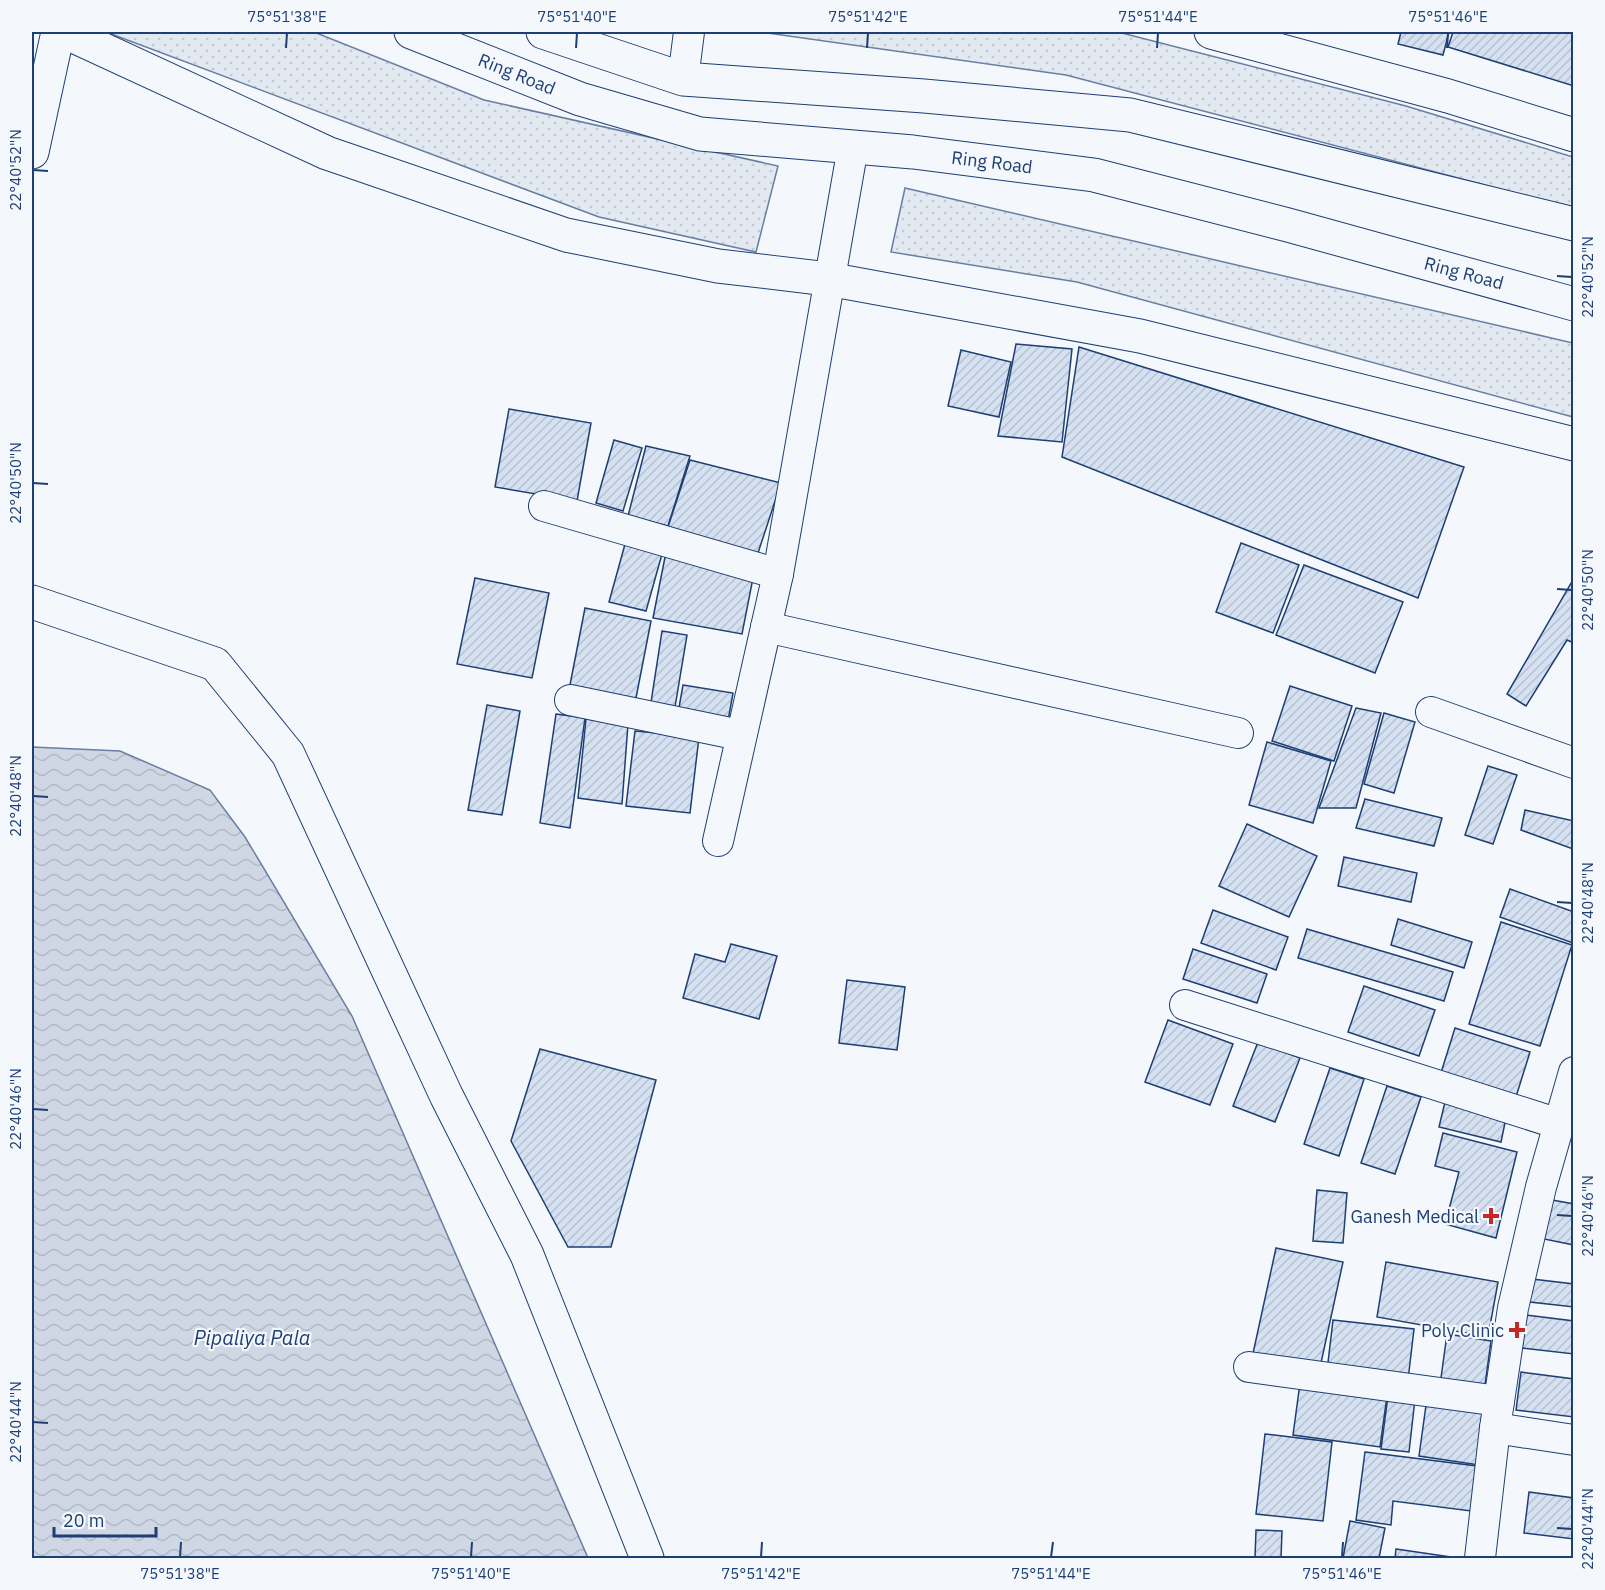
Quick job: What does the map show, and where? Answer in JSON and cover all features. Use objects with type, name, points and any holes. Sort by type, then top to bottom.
[{"type":"main road","points":[[32,152],[58,32]]},
{"type":"main road","points":[[65,32],[327,153],[566,235],[718,266],[828,279],[1140,336],[1574,444]]},
{"type":"main road","name":"Ring Road","points":[[411,32],[580,99],[700,134],[853,147],[1094,175],[1288,225],[1574,304]]},
{"type":"main road","points":[[543,32],[683,80],[924,96],[1130,115],[1574,224]]},
{"type":"main road","points":[[1211,32],[1448,96],[1574,135]]},
{"type":"main road","points":[[32,602],[215,664],[288,754],[446,1095],[527,1256],[647,1558]]},
{"type":"street","points":[[683,80],[689,32]]},
{"type":"street","points":[[718,841],[778,574],[853,147]]},
{"type":"street","points":[[544,506],[778,574]]},
{"type":"street","points":[[766,627],[1238,733]]},
{"type":"street","points":[[570,700],[740,735]]},
{"type":"street","points":[[1431,712],[1574,763]]},
{"type":"street","points":[[1185,1005],[1559,1124]]},
{"type":"street","points":[[1480,1558],[1497,1415],[1513,1308],[1574,1072]]},
{"type":"street","points":[[1249,1367],[1497,1415],[1574,1440]]},
{"type":"shaded area","points":[[106,32],[314,32],[484,100],[778,166],[756,252],[599,217]]},
{"type":"shaded area","points":[[760,32],[1118,32],[1406,106],[1573,157],[1573,208],[1066,75]]},
{"type":"shaded area","points":[[905,188],[1573,343],[1573,417],[1077,282],[891,252]]},
{"type":"water","name":"Pipaliya Pala","points":[[32,747],[120,751],[210,790],[245,837],[352,1016],[588,1558],[32,1558]]},
{"type":"building","points":[[1401,32],[1449,32],[1443,55],[1398,44]]},
{"type":"building","points":[[1453,32],[1574,32],[1574,86],[1448,47]]},
{"type":"building","points":[[1016,344],[1072,349],[1062,442],[998,436]]},
{"type":"building","points":[[1079,347],[1464,467],[1418,598],[1062,457]]},
{"type":"building","points":[[961,350],[1011,362],[999,417],[948,406]]},
{"type":"building","points":[[509,409],[591,423],[577,501],[495,487]]},
{"type":"building","points":[[614,440],[642,448],[623,511],[596,503]]},
{"type":"building","points":[[646,446],[690,456],[668,526],[628,516]]},
{"type":"building","points":[[690,460],[781,483],[757,556],[668,527]]},
{"type":"building","points":[[627,537],[664,547],[646,611],[609,602]]},
{"type":"building","points":[[1241,543],[1299,565],[1273,633],[1216,612]]},
{"type":"building","points":[[666,552],[753,578],[742,634],[653,618]]},
{"type":"building","points":[[1304,565],[1403,602],[1375,673],[1276,635]]},
{"type":"building","points":[[475,578],[549,593],[532,678],[457,664]]},
{"type":"building","points":[[1574,578],[1574,643],[1567,640],[1526,706],[1507,694]]},
{"type":"building","points":[[585,608],[651,621],[635,703],[569,690]]},
{"type":"building","points":[[662,631],[687,635],[674,713],[650,709]]},
{"type":"building","points":[[683,685],[733,693],[728,721],[678,713]]},
{"type":"building","points":[[1290,686],[1352,706],[1334,761],[1272,741]]},
{"type":"building","points":[[487,705],[520,711],[502,815],[468,810]]},
{"type":"building","points":[[1356,708],[1381,713],[1356,808],[1319,808]]},
{"type":"building","points":[[1384,713],[1415,722],[1394,793],[1364,784]]},
{"type":"building","points":[[556,714],[585,718],[570,828],[540,823]]},
{"type":"building","points":[[586,719],[628,724],[622,804],[578,798]]},
{"type":"building","points":[[635,731],[699,737],[690,813],[626,806]]},
{"type":"building","points":[[1267,742],[1331,761],[1313,823],[1249,805]]},
{"type":"building","points":[[1488,766],[1517,775],[1493,844],[1465,835]]},
{"type":"building","points":[[1365,799],[1442,818],[1434,846],[1356,828]]},
{"type":"building","points":[[1525,810],[1574,821],[1573,849],[1521,830]]},
{"type":"building","points":[[1247,824],[1317,856],[1289,917],[1219,886]]},
{"type":"building","points":[[1344,857],[1417,873],[1411,902],[1338,886]]},
{"type":"building","points":[[1510,889],[1574,912],[1573,943],[1500,917]]},
{"type":"building","points":[[1213,910],[1288,937],[1276,970],[1201,943]]},
{"type":"building","points":[[1398,919],[1472,942],[1464,968],[1391,945]]},
{"type":"building","points":[[1501,922],[1572,945],[1540,1046],[1469,1024]]},
{"type":"building","points":[[1307,929],[1453,972],[1444,1001],[1298,958]]},
{"type":"building","points":[[731,944],[777,956],[759,1019],[683,998],[695,954],[725,962]]},
{"type":"building","points":[[1193,949],[1267,974],[1257,1003],[1183,979]]},
{"type":"building","points":[[847,980],[905,987],[897,1050],[839,1043]]},
{"type":"building","points":[[1364,986],[1435,1010],[1419,1056],[1348,1032]]},
{"type":"building","points":[[1168,1020],[1233,1044],[1210,1105],[1145,1082]]},
{"type":"building","points":[[1455,1028],[1530,1052],[1515,1100],[1440,1076]]},
{"type":"building","points":[[1258,1042],[1300,1058],[1275,1122],[1233,1106]]},
{"type":"building","points":[[540,1049],[656,1080],[611,1247],[568,1247],[511,1141]]},
{"type":"building","points":[[1330,1068],[1364,1079],[1339,1156],[1304,1144]]},
{"type":"building","points":[[1387,1086],[1421,1097],[1395,1174],[1361,1163]]},
{"type":"building","points":[[1446,1098],[1507,1113],[1501,1142],[1439,1127]]},
{"type":"building","points":[[1443,1133],[1517,1152],[1496,1238],[1445,1224],[1459,1172],[1435,1166]]},
{"type":"building","points":[[1317,1190],[1347,1193],[1343,1243],[1313,1241]]},
{"type":"building","points":[[1552,1200],[1574,1204],[1574,1245],[1544,1239]]},
{"type":"building","points":[[1276,1248],[1343,1262],[1319,1372],[1252,1358]]},
{"type":"building","points":[[1386,1262],[1498,1282],[1488,1337],[1377,1317]]},
{"type":"building","points":[[1532,1279],[1574,1284],[1574,1307],[1530,1302]]},
{"type":"building","points":[[1526,1315],[1574,1321],[1574,1354],[1522,1348]]},
{"type":"building","points":[[1333,1320],[1414,1329],[1408,1380],[1327,1371]]},
{"type":"building","points":[[1447,1334],[1491,1341],[1484,1392],[1440,1385]]},
{"type":"building","points":[[1521,1372],[1574,1379],[1574,1417],[1516,1410]]},
{"type":"building","points":[[1300,1383],[1387,1396],[1380,1447],[1293,1435]]},
{"type":"building","points":[[1388,1396],[1415,1399],[1409,1452],[1381,1449]]},
{"type":"building","points":[[1427,1398],[1487,1406],[1479,1465],[1419,1456]]},
{"type":"building","points":[[1265,1434],[1332,1442],[1323,1521],[1256,1514]]},
{"type":"building","points":[[1365,1452],[1477,1466],[1471,1511],[1393,1501],[1391,1525],[1356,1520]]},
{"type":"building","points":[[1529,1492],[1574,1498],[1574,1539],[1524,1533]]},
{"type":"building","points":[[1350,1521],[1385,1528],[1379,1558],[1343,1558]]},
{"type":"building","points":[[1256,1530],[1282,1531],[1281,1558],[1255,1558]]},
{"type":"building","points":[[1396,1549],[1458,1558],[1395,1558]]},
{"type":"place","name":"Ganesh Medical","points":[[1491,1216]]},
{"type":"place","name":"Poly Clinic","points":[[1517,1330]]}]
